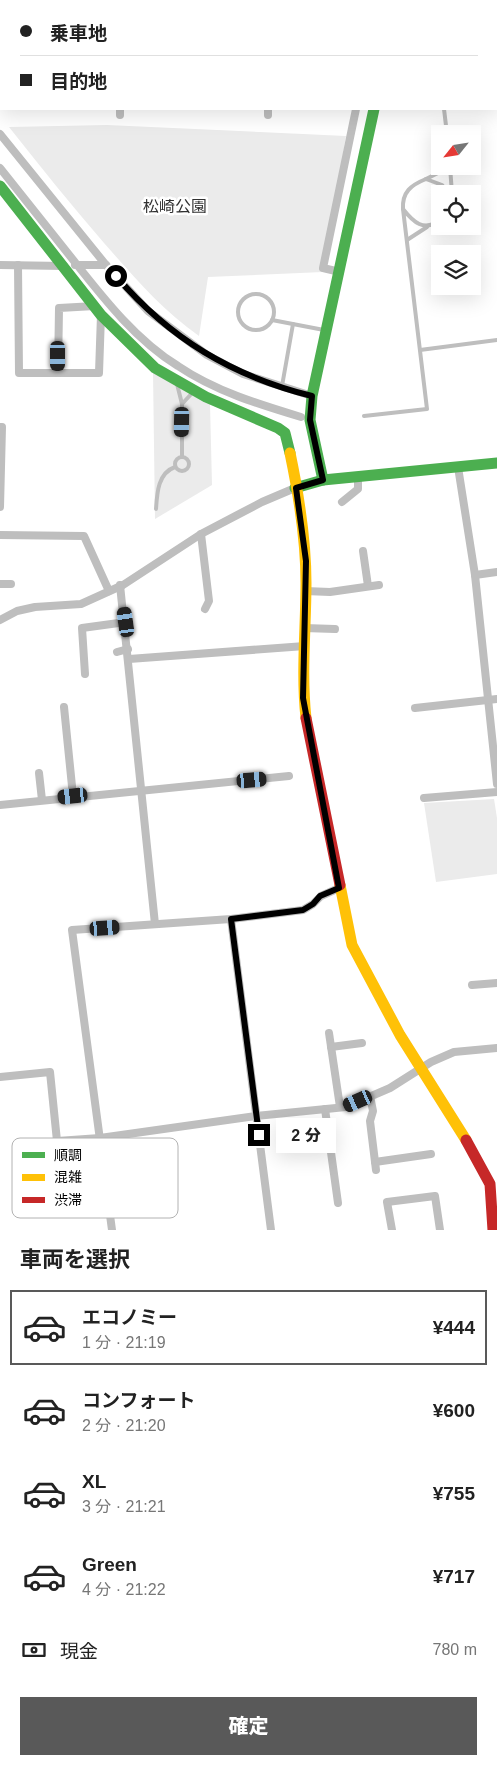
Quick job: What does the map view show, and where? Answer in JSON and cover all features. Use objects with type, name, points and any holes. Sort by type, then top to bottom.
[{"type":"street","points":[[340,272],[324,268],[356,110]]},
{"type":"street","points":[[323,480],[310,420],[312,396],[374,110]]},
{"type":"street","points":[[0,134],[106,265],[148,310],[178,335],[207,355],[228,366],[281,387],[312,396]]},
{"type":"street","points":[[0,168],[77,265],[120,316],[150,346],[177,366],[209,384],[249,401],[301,417]]},
{"type":"street","points":[[0,186],[61,266],[98,310],[125,341],[156,368],[195,391],[282,430],[296,488],[306,561],[303,698],[306,721],[352,945],[400,1035],[478,1158],[490,1184],[493,1230]]},
{"type":"street","points":[[0,265],[106,265]]},
{"type":"street","points":[[18,265],[19,373],[99,374],[98,310]]},
{"type":"street","points":[[58,373],[59,308],[98,310]]},
{"type":"street","points":[[0,427],[2,427],[0,507]]},
{"type":"street","points":[[0,620],[17,611],[35,607],[81,604],[120,585],[201,534],[262,502],[296,488],[323,480],[497,463]]},
{"type":"street","points":[[458,467],[475,575],[497,784]]},
{"type":"street","points":[[342,502],[358,490],[358,477]]},
{"type":"street","points":[[201,534],[209,601],[205,609]]},
{"type":"street","points":[[0,535],[84,536],[109,591]]},
{"type":"street","points":[[363,551],[368,586]]},
{"type":"street","points":[[475,575],[497,572]]},
{"type":"street","points":[[0,584],[11,584]]},
{"type":"street","points":[[120,585],[126,622],[154,924]]},
{"type":"street","points":[[305,591],[330,592],[379,585]]},
{"type":"street","points":[[85,674],[82,628],[126,622]]},
{"type":"street","points":[[304,628],[335,629]]},
{"type":"street","points":[[129,659],[305,646]]},
{"type":"street","points":[[117,652],[128,649]]},
{"type":"street","points":[[415,708],[497,699]]},
{"type":"street","points":[[64,707],[73,796]]},
{"type":"street","points":[[39,772],[42,800]]},
{"type":"street","points":[[0,804],[289,776]]},
{"type":"street","points":[[424,798],[497,792]]},
{"type":"street","points":[[339,888],[320,896],[313,904],[303,910],[231,919],[72,930],[100,1138],[256,1116],[340,1107],[390,1088],[422,1068],[454,1052],[497,1048]]},
{"type":"street","points":[[231,919],[272,1230]]},
{"type":"street","points":[[472,985],[497,983]]},
{"type":"street","points":[[329,1033],[340,1107]]},
{"type":"street","points":[[332,1047],[362,1043]]},
{"type":"street","points":[[0,1077],[50,1072],[57,1138]]},
{"type":"street","points":[[370,1096],[373,1110],[370,1121],[376,1166],[431,1154]]},
{"type":"street","points":[[325,1109],[338,1203]]},
{"type":"street","points":[[392,1230],[387,1202],[435,1196],[440,1230]]},
{"type":"lane","points":[[444,110],[446,125]]},
{"type":"lane","points":[[364,416],[427,409],[403,209],[406,192],[413,184],[433,175]]},
{"type":"lane","points":[[426,179],[442,185]]},
{"type":"lane","points":[[403,209],[413,221],[427,227]]},
{"type":"lane","points":[[407,240],[431,225]]},
{"type":"lane","points":[[252,294],[266,296],[274,308],[272,320],[267,327],[260,330],[246,328],[238,316],[240,302],[252,294]]},
{"type":"lane","points":[[272,320],[327,330]]},
{"type":"lane","points":[[281,387],[293,324]]},
{"type":"lane","points":[[420,350],[497,340]]},
{"type":"lane","points":[[175,380],[182,404],[182,456]]},
{"type":"lane","points":[[182,404],[195,391]]},
{"type":"lane","points":[[175,466],[182,471],[187,469],[188,461],[182,456]]},
{"type":"lane","points":[[175,466],[177,458],[182,456]]},
{"type":"lane","points":[[156,509],[158,485],[170,468],[175,466]]},
{"type":"green space","name":"松崎公園","points":[[107,125],[346,136],[323,272],[208,277],[199,336],[160,304],[127,268],[9,127]]},
{"type":"green space","points":[[153,371],[210,404],[212,485],[155,519]]},
{"type":"green space","points":[[494,799],[497,818],[497,874],[436,882],[424,803]]},
{"type":"traffic: fast","points":[[323,480],[310,420],[312,396],[374,110]]},
{"type":"traffic: fast","points":[[0,186],[101,315],[155,368],[206,397],[278,428],[285,433],[290,453]]},
{"type":"traffic: fast","points":[[295,488],[323,480],[497,463]]},
{"type":"traffic: slow","points":[[290,453],[299,501],[305,550],[304,684],[306,718]]},
{"type":"traffic: slow","points":[[340,885],[352,945],[400,1035],[466,1140]]},
{"type":"traffic: jam","points":[[306,718],[340,885]]},
{"type":"traffic: jam","points":[[466,1140],[490,1184],[493,1230]]},
{"type":"route","points":[[116,276],[148,310],[178,335],[207,355],[243,374],[312,396],[310,420],[315,452],[323,480],[296,488],[306,561],[303,698],[339,888],[320,896],[313,904],[303,910],[231,919],[259,1135]]}]
